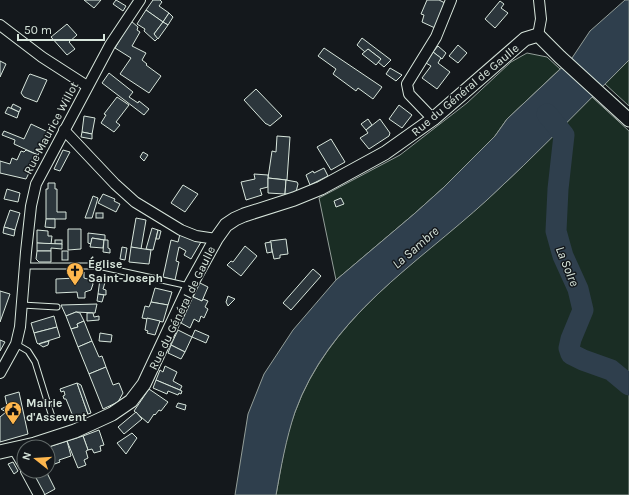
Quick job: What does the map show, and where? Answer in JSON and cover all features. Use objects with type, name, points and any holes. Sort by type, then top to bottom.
[{"type":"street","name":"Rue Maurice Willot","points":[[0,373],[16,344],[20,327],[24,266],[31,206],[36,184],[110,45],[140,0]]},
{"type":"street","points":[[433,120],[409,94],[407,84],[436,36],[451,0]]},
{"type":"street","points":[[539,0],[541,19],[538,35],[610,104],[629,120]]},
{"type":"street","points":[[0,25],[42,57],[87,86]]},
{"type":"street","name":"Rue du Général de Gaulle","points":[[0,452],[35,444],[93,424],[112,414],[131,401],[144,384],[190,286],[216,239],[226,226],[235,219],[321,188],[384,153],[433,120],[525,39],[538,35]]},
{"type":"street","points":[[64,130],[115,184],[135,202],[181,230],[196,236],[216,239]]},
{"type":"street","points":[[30,479],[39,495]]},
{"type":"lane","points":[[24,266],[98,266],[190,286]]},
{"type":"lane","points":[[22,305],[57,307]]},
{"type":"lane","points":[[16,344],[28,351],[35,362],[52,417]]},
{"type":"green space","points":[[527,53],[547,57],[560,69],[507,119],[495,136],[443,188],[336,280],[319,198],[400,155],[467,103],[511,62]]},
{"type":"green space","points":[[629,60],[629,106],[605,84]]},
{"type":"green space","points":[[592,97],[629,131],[629,495],[276,495],[286,442],[295,412],[309,381],[327,352],[348,325],[396,277],[504,184]]},
{"type":"water","name":"La Sambre","points":[[625,0],[629,0],[629,60],[487,200],[377,295],[352,320],[329,348],[310,378],[295,412],[286,443],[276,495],[235,495],[248,414],[264,374],[293,330],[336,280],[443,188],[495,136],[507,119],[572,58],[590,31]]},
{"type":"building","points":[[84,0],[101,0],[94,8]]},
{"type":"building","points":[[116,0],[126,6],[123,11],[113,4]]},
{"type":"building","points":[[153,0],[160,0],[162,2],[159,6],[169,13],[163,22],[146,10]]},
{"type":"building","points":[[427,0],[439,0],[447,4],[435,28],[422,22],[424,15],[421,14]]},
{"type":"building","points":[[500,1],[504,4],[501,8],[508,13],[495,28],[485,19]]},
{"type":"building","points":[[146,10],[163,22],[154,34],[158,38],[155,41],[144,31],[145,29],[137,24]]},
{"type":"building","points":[[169,13],[173,17],[168,25],[163,22]]},
{"type":"building","points":[[131,21],[138,27],[137,30],[140,32],[132,46],[146,53],[142,60],[147,64],[146,65],[161,76],[149,93],[120,74],[131,58],[115,48]]},
{"type":"building","points":[[163,22],[168,25],[158,39],[154,34]]},
{"type":"building","points":[[67,24],[77,35],[69,42],[75,49],[67,55],[51,37]]},
{"type":"building","points":[[362,38],[391,60],[384,67],[378,62],[381,59],[368,49],[365,52],[357,45]]},
{"type":"building","points":[[458,45],[467,53],[458,63],[449,56]]},
{"type":"building","points":[[438,46],[446,53],[442,59],[433,52]]},
{"type":"building","points":[[324,48],[382,87],[373,99],[358,88],[356,91],[333,74],[336,69],[318,56]]},
{"type":"building","points":[[368,49],[381,59],[376,65],[362,54]]},
{"type":"building","points":[[433,52],[441,58],[438,63],[450,72],[437,89],[422,78],[431,66],[426,63]]},
{"type":"building","points":[[0,61],[6,64],[0,77]]},
{"type":"building","points":[[390,68],[402,75],[396,81],[386,74]]},
{"type":"building","points":[[109,73],[133,92],[129,97],[138,103],[139,101],[149,109],[144,115],[102,83]]},
{"type":"building","points":[[30,74],[47,80],[37,102],[24,97],[21,93]]},
{"type":"building","points":[[256,89],[282,116],[270,126],[266,124],[244,100]]},
{"type":"building","points":[[117,97],[129,105],[116,122],[120,125],[114,132],[101,123],[106,115],[104,114]]},
{"type":"building","points":[[13,104],[21,108],[19,112],[11,108]]},
{"type":"building","points":[[399,105],[412,115],[402,128],[389,119]]},
{"type":"building","points":[[8,107],[19,112],[17,118],[5,113]]},
{"type":"building","points":[[84,116],[95,118],[92,134],[82,132]]},
{"type":"building","points":[[368,119],[372,125],[366,130],[361,124]]},
{"type":"building","points":[[380,119],[390,133],[389,136],[369,149],[360,138],[368,133],[366,130]]},
{"type":"building","points":[[31,124],[48,132],[38,155],[14,144],[15,140],[2,135],[4,131],[24,139]]},
{"type":"building","points":[[82,132],[92,134],[92,139],[81,137]]},
{"type":"building","points":[[277,136],[290,137],[287,180],[268,178],[272,151],[276,152]]},
{"type":"building","points":[[331,139],[345,162],[331,170],[317,147]]},
{"type":"building","points":[[26,150],[38,155],[26,179],[0,173],[0,161],[10,164],[12,158],[17,160],[21,151],[24,152]]},
{"type":"building","points":[[63,150],[70,152],[60,171],[54,169]]},
{"type":"building","points":[[143,152],[148,155],[144,161],[140,157]]},
{"type":"building","points":[[324,168],[328,176],[310,185],[306,175]]},
{"type":"building","points":[[254,174],[268,175],[268,187],[260,189],[262,195],[246,200],[241,182],[255,179]]},
{"type":"building","points":[[268,178],[286,180],[285,194],[268,193]]},
{"type":"building","points":[[286,180],[297,182],[296,192],[292,194],[285,194]]},
{"type":"building","points":[[48,183],[55,183],[55,189],[57,189],[57,212],[66,212],[66,219],[46,219],[46,189],[48,189]]},
{"type":"building","points":[[183,185],[198,194],[185,212],[171,203]]},
{"type":"building","points":[[7,189],[20,193],[18,202],[4,199]]},
{"type":"building","points":[[103,194],[115,199],[114,201],[120,204],[116,212],[98,203]]},
{"type":"building","points":[[93,196],[98,198],[92,218],[85,218]]},
{"type":"building","points":[[341,198],[344,204],[336,207],[334,201]]},
{"type":"building","points":[[10,210],[20,213],[15,230],[4,227]]},
{"type":"building","points":[[96,213],[103,213],[103,218],[96,218]]},
{"type":"building","points":[[136,218],[146,220],[141,249],[131,247]]},
{"type":"building","points":[[46,219],[55,219],[55,228],[45,227]]},
{"type":"building","points":[[4,227],[15,230],[14,236],[3,233]]},
{"type":"building","points":[[152,228],[158,230],[153,250],[146,249]]},
{"type":"building","points":[[68,229],[81,229],[81,249],[68,250]]},
{"type":"building","points":[[37,230],[48,231],[48,236],[52,236],[51,244],[37,243]]},
{"type":"building","points":[[158,230],[161,231],[159,239],[156,239]]},
{"type":"building","points":[[88,233],[105,235],[105,240],[92,238],[91,244],[88,243]]},
{"type":"building","points":[[180,234],[201,242],[191,259],[184,255],[186,251],[179,247],[176,261],[179,262],[175,280],[163,277],[171,240],[178,242]]},
{"type":"building","points":[[92,238],[104,240],[103,248],[90,247]]},
{"type":"building","points":[[286,239],[288,254],[280,255],[280,258],[274,259],[270,241]]},
{"type":"building","points":[[55,240],[62,240],[62,244],[55,244]]},
{"type":"building","points":[[104,240],[108,240],[108,248],[110,249],[110,253],[103,252]]},
{"type":"building","points":[[271,242],[272,252],[267,253],[265,243]]},
{"type":"building","points":[[37,243],[62,244],[62,249],[51,248],[51,251],[37,251]]},
{"type":"building","points":[[245,246],[257,256],[241,276],[227,265],[231,261],[233,262]]},
{"type":"building","points":[[122,247],[127,248],[125,260],[120,259]]},
{"type":"building","points":[[131,247],[151,250],[149,264],[129,262]]},
{"type":"building","points":[[37,251],[51,251],[51,262],[39,262],[36,259]]},
{"type":"building","points":[[62,251],[68,251],[68,260],[62,260]]},
{"type":"building","points":[[313,269],[321,276],[291,310],[283,303]]},
{"type":"building","name":"Église Saint-Joseph","points":[[84,272],[84,278],[91,280],[93,284],[91,290],[85,292],[85,298],[78,298],[77,292],[56,293],[56,279],[76,278],[76,273]]},
{"type":"building","points":[[100,279],[106,279],[103,289],[106,290],[106,295],[98,294]]},
{"type":"building","points":[[200,283],[208,287],[202,301],[193,297]]},
{"type":"building","points":[[155,288],[172,292],[168,305],[151,302]]},
{"type":"building","points":[[0,291],[10,294],[0,322]]},
{"type":"building","points":[[98,294],[104,295],[102,302],[97,301]]},
{"type":"building","points":[[228,296],[235,299],[228,306],[226,302]]},
{"type":"building","points":[[193,297],[202,301],[203,299],[208,301],[205,307],[208,309],[204,318],[201,316],[199,322],[194,319],[190,328],[181,323]]},
{"type":"building","points":[[151,302],[168,305],[163,322],[142,318],[145,306],[149,307]]},
{"type":"building","points":[[97,304],[95,313],[76,312],[66,316],[61,305]]},
{"type":"building","points":[[76,312],[80,313],[84,321],[77,324],[78,327],[71,329],[66,316]]},
{"type":"building","points":[[87,313],[93,313],[94,317],[99,316],[99,320],[87,321]]},
{"type":"building","points":[[54,316],[57,327],[34,333],[31,323]]},
{"type":"building","points":[[147,318],[160,321],[155,335],[147,333],[148,331],[145,330]]},
{"type":"building","points":[[84,321],[92,341],[78,347],[71,329],[78,327],[77,324]]},
{"type":"building","points":[[57,327],[60,337],[38,344],[37,343],[34,333]]},
{"type":"building","points":[[178,330],[192,337],[185,352],[171,345]]},
{"type":"building","points":[[195,330],[209,336],[206,343],[192,337]]},
{"type":"building","points":[[100,333],[112,335],[111,342],[99,341]]},
{"type":"building","points":[[0,340],[5,342],[0,351]]},
{"type":"building","points":[[49,341],[48,345],[43,347],[39,344]]},
{"type":"building","points":[[92,341],[99,357],[102,356],[106,367],[89,374],[78,347]]},
{"type":"building","points":[[171,345],[185,352],[181,359],[168,353]]},
{"type":"building","points":[[165,366],[177,372],[173,381],[182,386],[180,390],[156,380],[160,370],[163,372]]},
{"type":"building","points":[[106,367],[113,385],[119,383],[123,393],[118,402],[103,409],[89,374]]},
{"type":"building","points":[[156,380],[182,391],[181,394],[179,393],[178,395],[168,391],[167,394],[153,388]]},
{"type":"building","points":[[77,383],[88,414],[74,419],[66,399],[64,399],[64,391],[61,392],[60,389]]},
{"type":"building","points":[[77,383],[81,385],[91,413],[88,414]]},
{"type":"building","points":[[149,389],[168,402],[161,411],[159,410],[155,415],[154,414],[148,423],[134,411]]},
{"type":"building","name":"Mairie d'Assevent","points":[[19,392],[28,434],[0,442],[0,417],[6,412],[1,409],[7,406],[5,396]]},
{"type":"building","points":[[178,403],[186,405],[185,410],[176,407]]},
{"type":"building","points":[[136,412],[142,419],[124,434],[118,427]]},
{"type":"building","points":[[99,430],[104,445],[100,446],[101,451],[94,453],[92,449],[88,450],[83,436]]},
{"type":"building","points":[[132,433],[137,438],[126,454],[117,443]]},
{"type":"building","points":[[83,436],[88,450],[86,451],[88,458],[84,460],[86,465],[78,468],[67,441]]},
{"type":"building","points":[[67,441],[71,456],[59,460],[60,462],[56,464],[56,444]]},
{"type":"building","points":[[13,462],[16,467],[16,472],[14,474],[8,464]]},
{"type":"building","points":[[34,479],[50,479],[55,489],[44,495]]},
{"type":"waterway","name":"La Solre","points":[[547,114],[564,135],[558,189],[556,231],[563,256],[578,289],[583,310],[571,339],[569,348],[571,354],[611,370],[629,385]]},
{"type":"place","name":"Église Saint-Joseph","points":[[75,286]]},
{"type":"place","name":"Mairie d'Assevent","points":[[13,425]]}]
